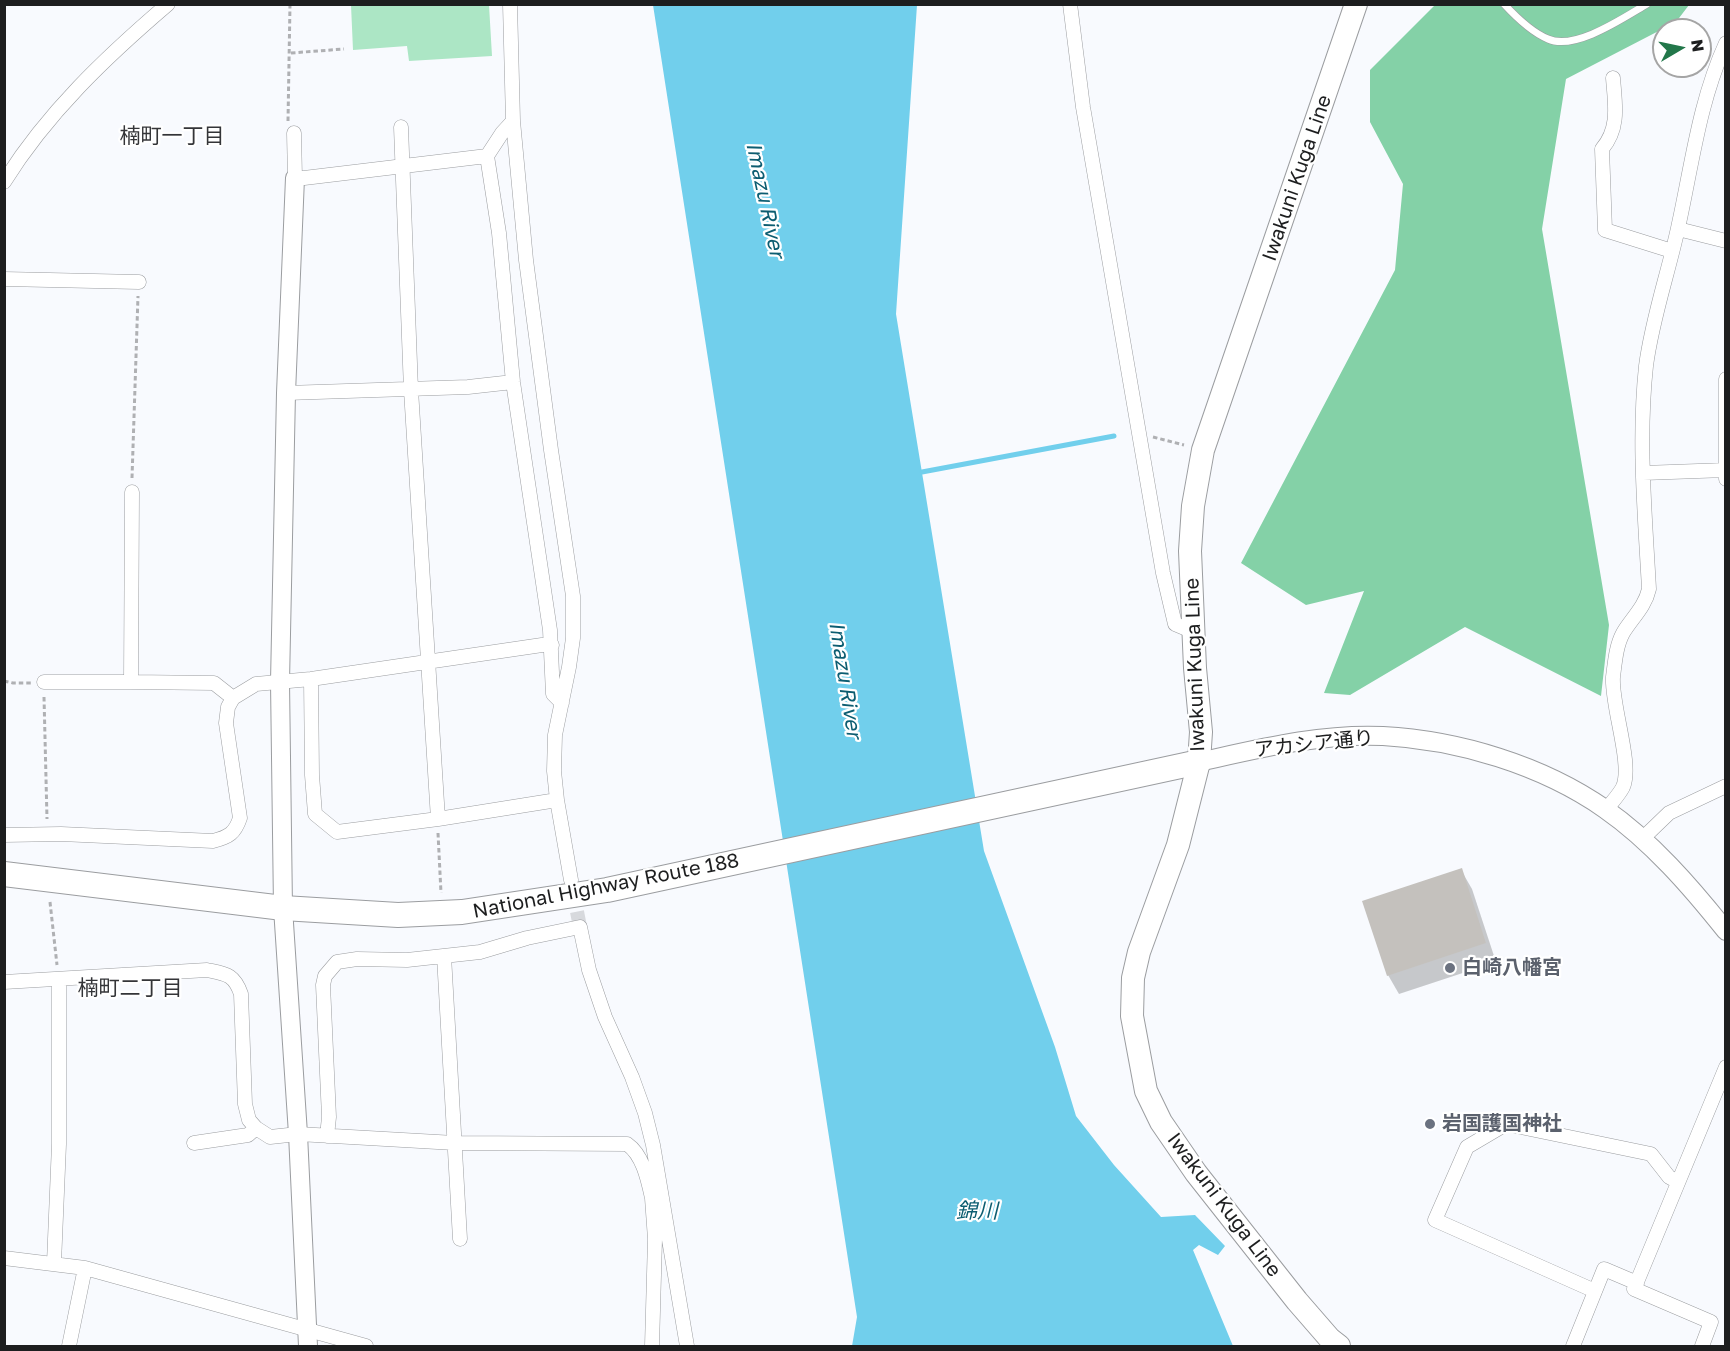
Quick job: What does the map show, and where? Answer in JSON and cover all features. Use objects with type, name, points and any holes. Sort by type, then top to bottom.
[{"type":"highway","name":"National Highway Route 188","points":[[4,874],[283,908],[398,915],[462,912],[519,905],[627,885],[1198,762]]},
{"type":"main road","name":"Iwakuni Kuga Line","points":[[1331,1344],[1196,1173],[1161,1122],[1146,1090],[1132,1016],[1133,978],[1139,952],[1178,845],[1198,762],[1201,732],[1191,550],[1193,506],[1203,450],[1356,4]]},
{"type":"street","points":[[4,182],[56,111],[116,48],[168,4]]},
{"type":"street","points":[[510,4],[513,121],[527,272],[573,596],[573,638],[555,735],[554,771],[572,880]]},
{"type":"street","points":[[1070,4],[1083,107],[1138,433],[1175,624],[1194,632]]},
{"type":"street","points":[[1606,810],[1623,786],[1624,774],[1624,755],[1613,680],[1618,643],[1646,600],[1649,589],[1641,418],[1647,363],[1678,229],[1693,146],[1710,83],[1725,43]]},
{"type":"street","points":[[1613,78],[1615,126],[1610,139],[1602,149],[1605,230],[1672,250]]},
{"type":"street","points":[[513,121],[501,133],[487,156],[499,233],[513,382],[552,645],[553,694],[562,703]]},
{"type":"street","points":[[401,128],[411,390],[438,819]]},
{"type":"street","points":[[294,133],[295,178],[286,393],[280,682],[283,908],[298,1134],[308,1338]]},
{"type":"street","points":[[295,178],[487,156]]},
{"type":"street","points":[[1678,229],[1725,241]]},
{"type":"street","points":[[4,279],[138,282]]},
{"type":"street","points":[[1643,473],[1725,473],[1725,380]]},
{"type":"street","points":[[286,393],[411,390],[513,382]]},
{"type":"street","points":[[130,682],[132,492]]},
{"type":"street","points":[[4,835],[47,833],[213,841],[227,838],[236,829],[240,818],[226,723],[228,707],[233,698],[256,684],[310,679],[552,645]]},
{"type":"street","points":[[310,679],[315,814],[337,832],[557,800]]},
{"type":"street","points":[[44,682],[214,683],[233,698]]},
{"type":"street","name":"アカシア通り","points":[[1198,762],[1327,738],[1381,736],[1425,741],[1508,760],[1580,793],[1642,838],[1676,873],[1725,931]]},
{"type":"street","points":[[1642,838],[1669,813],[1725,786]]},
{"type":"street","points":[[327,1136],[329,1117],[323,985],[325,976],[338,962],[357,959],[407,960],[493,949],[526,938],[580,927],[589,970],[605,1017],[645,1113],[653,1145],[657,1198],[687,1347]]},
{"type":"street","points":[[444,956],[460,1239]]},
{"type":"street","points":[[4,982],[59,981],[207,970],[227,974],[237,982],[241,994],[245,1104],[249,1120],[256,1128],[270,1137],[298,1134],[455,1143],[627,1144],[634,1149],[657,1198],[652,1347]]},
{"type":"street","points":[[54,1263],[59,1144],[59,981]]},
{"type":"street","points":[[1702,1347],[1711,1322],[1634,1289],[1725,1067]]},
{"type":"street","points":[[1595,1291],[1435,1220],[1467,1147],[1506,1124],[1651,1154],[1670,1177],[1678,1182]]},
{"type":"street","points":[[194,1143],[248,1135],[256,1128]]},
{"type":"street","points":[[4,1258],[85,1268],[308,1338],[366,1347]]},
{"type":"street","points":[[69,1347],[85,1268]]},
{"type":"street","points":[[1573,1347],[1605,1269],[1637,1283]]},
{"type":"lane","points":[[1504,4],[1517,19],[1549,40],[1575,41],[1602,30],[1647,4]]},
{"type":"path","points":[[290,4],[291,53],[288,124],[294,133]]},
{"type":"path","points":[[291,53],[344,49]]},
{"type":"path","points":[[132,492],[138,282]]},
{"type":"path","points":[[1138,433],[1203,450]]},
{"type":"path","points":[[4,681],[44,682],[47,833]]},
{"type":"path","points":[[438,819],[441,897]]},
{"type":"path","points":[[50,902],[59,981]]},
{"type":"green space","points":[[351,5],[489,5],[492,56],[409,61],[407,46],[353,50]]},
{"type":"green space","points":[[1435,5],[1689,5],[1679,18],[1652,18],[1652,34],[1566,79],[1542,229],[1609,625],[1601,696],[1465,627],[1350,695],[1324,693],[1364,591],[1306,605],[1241,563],[1395,270],[1403,184],[1370,122],[1370,70]]},
{"type":"water","name":"錦川","points":[[653,5],[917,5],[896,314],[984,851],[1055,1047],[1076,1116],[1114,1165],[1161,1217],[1195,1215],[1225,1246],[1218,1255],[1199,1245],[1193,1250],[1233,1346],[852,1346],[857,1317]]},
{"type":"building","points":[[1462,868],[1486,943],[1387,976],[1362,901]]},
{"type":"waterway","points":[[922,472],[1114,436]]},
{"type":"tunnel","points":[[573,891],[580,927]]},
{"type":"place","name":"白崎八幡宮","points":[[1450,968]]},
{"type":"place","name":"岩国護国神社","points":[[1430,1124]]},
{"type":"district","name":"楠町一丁目","points":[[172,136]]},
{"type":"district","name":"楠町二丁目","points":[[130,988]]},
{"type":"water label","name":"Imazu River","points":[[765,200]]},
{"type":"water label","name":"Imazu River","points":[[845,680]]}]
